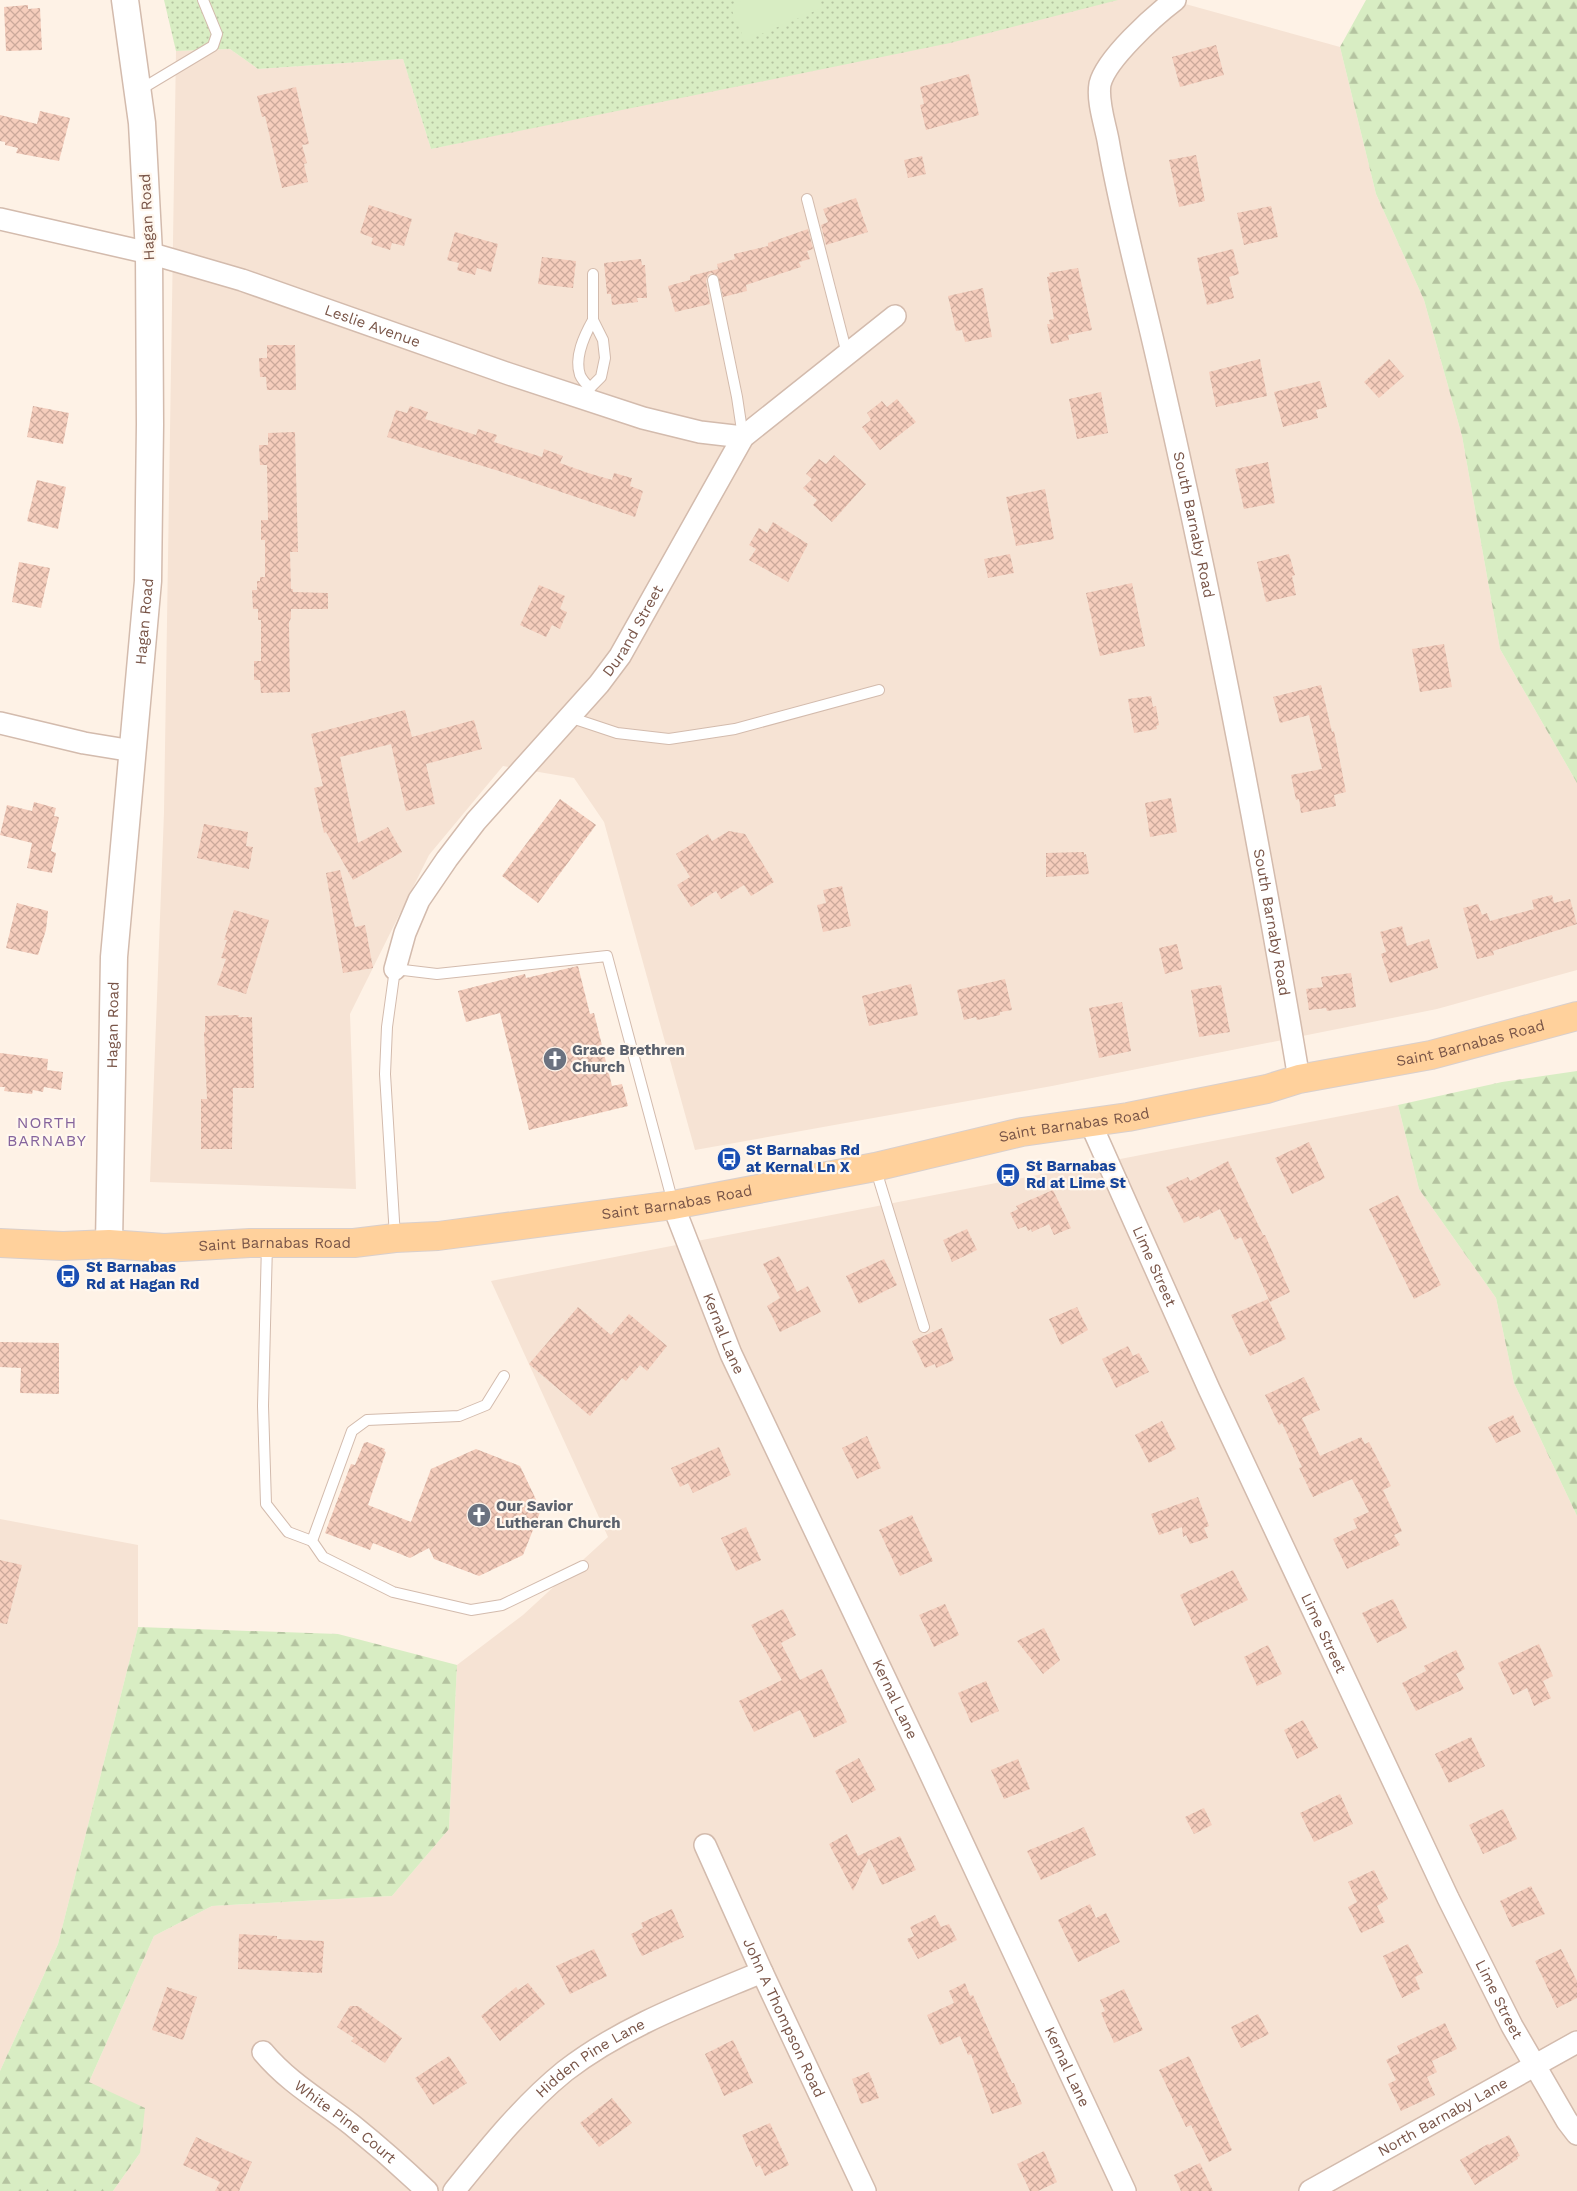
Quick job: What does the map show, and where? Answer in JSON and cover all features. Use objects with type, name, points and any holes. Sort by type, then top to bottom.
[{"type":"main road","name":"Saint Barnabas Road","points":[[0,1243],[63,1246],[109,1244],[164,1248],[267,1243],[354,1243],[395,1238],[438,1236],[673,1204],[875,1166],[1022,1132],[1128,1117],[1267,1089],[1299,1078],[1431,1055],[1577,1016]]},
{"type":"street","name":"Hagan Road","points":[[109,1244],[114,957],[148,581],[150,424],[149,253],[142,123],[125,0]]},
{"type":"street","name":"South Barnaby Road","points":[[1175,0],[1124,47],[1115,58],[1102,80],[1100,87],[1101,101],[1115,179],[1196,528],[1280,959],[1299,1078]]},
{"type":"street","name":"Leslie Avenue","points":[[0,219],[149,253],[242,280],[589,394],[643,418],[691,430],[743,437]]},
{"type":"street","name":"Durand Street","points":[[395,969],[405,933],[419,900],[476,821],[599,684],[620,656],[743,437],[895,316]]},
{"type":"street","points":[[0,723],[84,743],[133,751]]},
{"type":"street","name":"Lime Street","points":[[1090,1122],[1209,1389],[1444,1890],[1512,2026],[1536,2064],[1567,2122],[1577,2134]]},
{"type":"street","name":"Kernal Lane","points":[[673,1204],[731,1354],[922,1756],[1125,2191]]},
{"type":"street","name":"John A Thompson Road","points":[[705,1845],[762,1972],[866,2191]]},
{"type":"street","name":"Hidden Pine Lane","points":[[454,2191],[486,2151],[531,2102],[566,2071],[640,2025],[762,1972]]},
{"type":"street","name":"North Barnaby Lane","points":[[1310,2191],[1577,2042]]},
{"type":"street","name":"White Pine Court","points":[[263,2052],[291,2081],[384,2150],[427,2191]]},
{"type":"lane","points":[[138,91],[213,46],[217,34],[203,0]]},
{"type":"lane","points":[[807,199],[847,354]]},
{"type":"lane","points":[[593,320],[603,340],[605,358],[601,377],[589,394],[580,376],[579,362],[583,338],[593,320],[594,274]]},
{"type":"lane","points":[[713,280],[737,397],[743,437]]},
{"type":"lane","points":[[568,717],[617,733],[669,739],[736,730],[878,690]]},
{"type":"lane","points":[[395,1238],[385,1074],[387,1027],[395,969],[437,974],[607,956],[673,1204]]},
{"type":"lane","points":[[875,1166],[924,1327]]},
{"type":"lane","points":[[267,1243],[263,1406],[266,1504],[288,1532],[312,1542],[323,1557],[393,1592],[471,1610],[502,1605],[583,1566]]},
{"type":"lane","points":[[312,1542],[352,1431],[367,1420],[459,1416],[486,1405],[504,1376]]},
{"type":"shaded area","points":[[1113,0],[1171,0],[1340,47],[1376,194],[1424,300],[1462,436],[1500,649],[1577,783],[1577,970],[1437,1009],[1052,1086],[695,1150],[604,822],[574,778],[503,766],[429,855],[350,1014],[356,1189],[150,1182],[164,812],[176,51],[230,49],[258,69],[403,59],[431,149]]},
{"type":"shaded area","points":[[1398,1105],[1419,1189],[1496,1298],[1514,1383],[1577,1516],[1577,2191],[113,2191],[140,2153],[89,2082],[154,1936],[212,1906],[392,1896],[449,1829],[457,1665],[523,1615],[608,1537],[491,1281]]},
{"type":"shaded area","points":[[0,1519],[138,1545],[138,1627],[58,1944],[0,2071]]},
{"type":"green space","points":[[164,0],[1118,0],[950,43],[431,149],[403,59],[258,69],[230,49],[176,51]]},
{"type":"green space","points":[[743,0],[819,0],[822,8],[745,41],[730,6]]},
{"type":"green space","points":[[1366,0],[1577,0],[1577,783],[1500,649],[1462,436],[1424,300],[1376,194],[1340,47]]},
{"type":"green space","points":[[1577,1071],[1577,1516],[1514,1383],[1496,1298],[1419,1189],[1398,1105],[1502,1082]]},
{"type":"green space","points":[[138,1627],[338,1634],[457,1665],[449,1829],[392,1896],[212,1906],[154,1936],[89,2082],[145,2108],[140,2153],[113,2191],[0,2191],[0,2071],[58,1944]]},
{"type":"building","points":[[28,5],[28,9],[40,8],[42,50],[6,51],[4,7]]},
{"type":"building","points":[[1216,45],[1224,75],[1180,87],[1172,57]]},
{"type":"building","points":[[969,74],[979,115],[926,130],[920,105],[924,104],[920,87]]},
{"type":"building","points":[[296,87],[309,144],[302,145],[307,163],[304,164],[308,182],[282,188],[265,116],[262,117],[257,96]]},
{"type":"building","points":[[40,111],[70,118],[59,161],[16,153],[18,148],[5,145],[5,142],[0,141],[0,115],[37,124]]},
{"type":"building","points":[[1196,155],[1205,201],[1179,207],[1169,160]]},
{"type":"building","points":[[922,156],[926,174],[908,178],[904,160]]},
{"type":"building","points":[[856,198],[868,232],[826,245],[821,225],[828,222],[823,209]]},
{"type":"building","points":[[369,205],[412,219],[404,246],[392,243],[390,250],[371,244],[373,238],[360,233]]},
{"type":"building","points":[[1271,206],[1278,237],[1244,245],[1237,213]]},
{"type":"building","points":[[808,229],[813,249],[807,251],[810,259],[799,262],[801,267],[746,285],[747,291],[723,297],[718,276],[711,273],[706,281],[710,304],[675,312],[668,286],[690,280],[690,276],[718,269],[717,264],[735,259],[734,254],[768,246],[768,243]]},
{"type":"building","points":[[455,232],[498,244],[491,272],[477,268],[475,275],[457,270],[459,263],[447,260]]},
{"type":"building","points":[[1233,249],[1239,274],[1229,277],[1234,298],[1207,305],[1197,258]]},
{"type":"building","points":[[542,257],[576,261],[573,288],[538,284]]},
{"type":"building","points":[[641,259],[642,265],[645,265],[647,298],[637,298],[638,302],[612,305],[611,294],[607,294],[604,263]]},
{"type":"building","points":[[1078,268],[1092,330],[1068,335],[1069,340],[1051,344],[1047,324],[1050,324],[1049,320],[1054,319],[1047,277],[1050,276],[1049,273]]},
{"type":"building","points":[[983,288],[992,337],[965,342],[962,330],[956,331],[948,296]]},
{"type":"building","points":[[267,345],[295,345],[296,390],[267,390],[266,377],[260,377],[259,358],[267,358]]},
{"type":"building","points":[[1260,359],[1267,396],[1216,407],[1209,372]]},
{"type":"building","points":[[1389,359],[1404,376],[1379,398],[1364,382]]},
{"type":"building","points":[[1320,381],[1327,407],[1316,410],[1318,418],[1283,427],[1274,392]]},
{"type":"building","points":[[1101,392],[1108,433],[1077,439],[1069,399]]},
{"type":"building","points":[[897,399],[916,422],[880,450],[862,427],[871,420],[867,413],[882,401],[887,407]]},
{"type":"building","points":[[33,406],[69,413],[63,444],[27,437]]},
{"type":"building","points":[[410,406],[428,412],[425,419],[476,435],[478,429],[497,435],[494,442],[542,457],[544,449],[563,456],[560,463],[588,473],[612,480],[614,473],[632,478],[630,486],[643,491],[635,517],[499,471],[387,437],[396,410],[407,413]]},
{"type":"building","points":[[295,432],[298,552],[290,552],[291,589],[293,589],[293,592],[328,593],[328,609],[291,609],[289,622],[290,692],[261,693],[260,680],[254,680],[254,661],[261,661],[261,620],[258,620],[258,609],[253,609],[252,590],[257,590],[257,581],[260,581],[260,577],[265,577],[265,540],[261,540],[261,520],[268,520],[267,465],[260,465],[259,445],[268,445],[268,433]]},
{"type":"building","points":[[834,455],[866,484],[832,522],[813,505],[817,500],[803,488],[812,479],[806,474],[819,459],[826,464]]},
{"type":"building","points":[[1268,462],[1275,503],[1244,509],[1235,469]]},
{"type":"building","points":[[37,480],[66,487],[58,529],[27,521]]},
{"type":"building","points":[[1045,489],[1054,539],[1016,546],[1006,497]]},
{"type":"building","points":[[773,522],[808,544],[788,582],[749,560],[756,549],[749,545],[759,528],[767,533]]},
{"type":"building","points":[[1010,554],[1014,573],[988,578],[984,559]]},
{"type":"building","points":[[1289,554],[1295,575],[1292,576],[1296,595],[1266,602],[1257,562]]},
{"type":"building","points":[[19,562],[50,568],[41,608],[12,602]]},
{"type":"building","points":[[1132,583],[1145,646],[1100,656],[1086,593]]},
{"type":"building","points":[[539,585],[565,596],[560,609],[567,612],[560,629],[552,625],[546,637],[520,625]]},
{"type":"building","points":[[1444,644],[1452,687],[1420,692],[1412,649]]},
{"type":"building","points":[[1321,685],[1332,732],[1334,731],[1346,792],[1334,795],[1336,806],[1301,813],[1299,799],[1296,800],[1291,775],[1322,769],[1309,715],[1280,723],[1273,697]]},
{"type":"building","points":[[1151,696],[1153,707],[1156,706],[1159,725],[1156,726],[1157,729],[1134,733],[1128,699]]},
{"type":"building","points":[[405,710],[412,737],[474,720],[482,749],[426,764],[435,804],[406,811],[391,744],[340,757],[358,843],[388,827],[402,852],[353,880],[326,832],[324,833],[314,788],[323,786],[311,734]]},
{"type":"building","points":[[1171,798],[1177,832],[1150,837],[1145,803]]},
{"type":"building","points":[[560,799],[596,825],[538,903],[502,876]]},
{"type":"building","points":[[34,802],[56,808],[54,816],[59,817],[51,851],[56,853],[52,873],[27,868],[32,843],[0,835],[7,805],[32,811]]},
{"type":"building","points":[[204,824],[248,832],[246,846],[253,847],[249,869],[197,858]]},
{"type":"building","points":[[729,831],[745,834],[774,882],[751,896],[744,885],[721,899],[716,891],[691,907],[677,885],[690,877],[676,854],[708,834],[712,841]]},
{"type":"building","points":[[1084,852],[1084,855],[1086,854],[1089,874],[1046,877],[1046,853]]},
{"type":"building","points":[[340,870],[355,927],[365,925],[373,968],[343,973],[326,873]]},
{"type":"building","points":[[842,886],[851,926],[823,932],[817,905],[826,903],[823,890]]},
{"type":"building","points":[[1552,895],[1554,903],[1570,899],[1577,924],[1493,951],[1494,955],[1477,959],[1463,908],[1478,904],[1482,915],[1487,913],[1490,921],[1534,909],[1532,900]]},
{"type":"building","points":[[17,903],[48,911],[46,930],[38,955],[6,948]]},
{"type":"building","points":[[234,910],[269,920],[246,994],[217,985],[226,959],[221,958],[227,940],[224,940]]},
{"type":"building","points":[[1402,926],[1407,946],[1429,939],[1438,968],[1390,983],[1381,954],[1386,952],[1380,932]]},
{"type":"building","points":[[1177,944],[1183,969],[1165,974],[1159,948]]},
{"type":"building","points":[[578,966],[590,1014],[594,1013],[612,1086],[622,1084],[628,1106],[529,1130],[500,1013],[466,1022],[458,991],[525,974],[526,978]]},
{"type":"building","points":[[1351,973],[1356,1007],[1327,1011],[1326,1008],[1309,1010],[1306,989],[1323,987],[1321,977]]},
{"type":"building","points":[[1005,979],[1012,1010],[1000,1012],[1000,1015],[977,1020],[976,1017],[964,1020],[957,990]]},
{"type":"building","points":[[911,984],[918,1015],[869,1026],[862,996]]},
{"type":"building","points":[[1221,985],[1230,1032],[1199,1037],[1191,990]]},
{"type":"building","points":[[1122,1002],[1131,1051],[1099,1058],[1089,1008]]},
{"type":"building","points":[[239,1015],[238,1017],[252,1017],[254,1088],[233,1088],[232,1149],[201,1149],[201,1099],[207,1099],[205,1016]]},
{"type":"building","points":[[0,1053],[48,1059],[47,1070],[63,1072],[61,1090],[44,1087],[43,1092],[33,1090],[32,1094],[4,1091],[5,1087],[0,1087]]},
{"type":"building","points":[[1309,1142],[1325,1178],[1292,1194],[1275,1158]]},
{"type":"building","points":[[1228,1161],[1263,1235],[1265,1235],[1290,1292],[1270,1302],[1241,1237],[1235,1240],[1220,1209],[1200,1219],[1199,1216],[1184,1223],[1166,1187],[1188,1177],[1190,1181]]},
{"type":"building","points":[[1053,1190],[1071,1228],[1054,1235],[1049,1224],[1032,1232],[1031,1229],[1028,1231],[1026,1226],[1018,1229],[1010,1213],[1018,1209],[1016,1206]]},
{"type":"building","points":[[1398,1195],[1441,1285],[1414,1299],[1369,1209]]},
{"type":"building","points":[[967,1229],[977,1250],[952,1262],[943,1240]]},
{"type":"building","points":[[779,1256],[797,1292],[808,1286],[821,1312],[780,1332],[767,1306],[780,1298],[763,1264]]},
{"type":"building","points":[[884,1259],[897,1285],[859,1304],[846,1276]]},
{"type":"building","points":[[1268,1299],[1286,1339],[1250,1356],[1231,1315]]},
{"type":"building","points":[[578,1307],[611,1335],[629,1314],[667,1346],[647,1371],[640,1365],[626,1381],[622,1378],[590,1416],[529,1364]]},
{"type":"building","points":[[1077,1307],[1088,1330],[1061,1345],[1049,1319]]},
{"type":"building","points":[[942,1328],[954,1360],[936,1368],[935,1364],[925,1368],[912,1341]]},
{"type":"building","points":[[0,1342],[59,1343],[59,1394],[20,1393],[21,1368],[0,1367]]},
{"type":"building","points":[[1128,1346],[1133,1356],[1139,1353],[1149,1372],[1116,1388],[1102,1359]]},
{"type":"building","points":[[1304,1377],[1320,1410],[1302,1418],[1320,1456],[1361,1437],[1365,1444],[1369,1442],[1391,1486],[1383,1490],[1402,1531],[1394,1535],[1400,1545],[1347,1569],[1333,1539],[1357,1528],[1353,1519],[1369,1512],[1352,1479],[1313,1497],[1299,1468],[1302,1467],[1282,1423],[1279,1425],[1265,1395]]},
{"type":"building","points":[[1513,1415],[1521,1432],[1496,1443],[1488,1427]]},
{"type":"building","points":[[1162,1421],[1176,1449],[1149,1463],[1135,1435]]},
{"type":"building","points":[[867,1436],[881,1468],[857,1479],[842,1448]]},
{"type":"building","points":[[367,1442],[385,1449],[384,1451],[386,1452],[368,1505],[411,1522],[431,1469],[476,1449],[520,1466],[541,1510],[523,1555],[479,1576],[434,1559],[429,1548],[410,1558],[373,1543],[370,1550],[325,1533],[351,1464],[355,1465],[364,1443]]},
{"type":"building","points":[[719,1447],[731,1475],[693,1493],[688,1483],[680,1487],[671,1468]]},
{"type":"building","points":[[1198,1497],[1209,1526],[1204,1528],[1208,1538],[1190,1544],[1186,1535],[1183,1537],[1182,1527],[1159,1535],[1151,1514]]},
{"type":"building","points":[[912,1515],[933,1561],[900,1576],[879,1530]]},
{"type":"building","points":[[746,1527],[761,1560],[736,1571],[721,1538]]},
{"type":"building","points":[[0,1560],[22,1565],[7,1624],[0,1623]]},
{"type":"building","points":[[1233,1570],[1248,1600],[1194,1626],[1180,1595]]},
{"type":"building","points":[[1393,1599],[1407,1628],[1377,1643],[1362,1613]]},
{"type":"building","points":[[945,1604],[959,1635],[934,1647],[919,1615]]},
{"type":"building","points":[[783,1609],[796,1635],[781,1643],[800,1680],[822,1669],[847,1722],[814,1738],[800,1710],[754,1732],[739,1701],[782,1680],[751,1625]]},
{"type":"building","points":[[1044,1628],[1060,1660],[1043,1674],[1017,1641]]},
{"type":"building","points":[[1539,1644],[1553,1676],[1543,1681],[1551,1698],[1534,1706],[1527,1688],[1513,1695],[1498,1663]]},
{"type":"building","points":[[1268,1645],[1282,1674],[1257,1686],[1244,1657]]},
{"type":"building","points":[[1456,1650],[1465,1669],[1456,1674],[1464,1689],[1416,1711],[1402,1683],[1426,1671],[1424,1666]]},
{"type":"building","points":[[986,1681],[999,1711],[971,1723],[958,1693]]},
{"type":"building","points":[[1303,1720],[1318,1748],[1297,1759],[1284,1730]]},
{"type":"building","points":[[1471,1737],[1485,1766],[1449,1783],[1435,1754]]},
{"type":"building","points":[[859,1758],[876,1790],[852,1803],[835,1771]]},
{"type":"building","points":[[1018,1759],[1030,1789],[1004,1799],[991,1770]]},
{"type":"building","points":[[1340,1794],[1353,1824],[1314,1842],[1300,1813]]},
{"type":"building","points":[[1204,1808],[1212,1825],[1194,1834],[1185,1817]]},
{"type":"building","points":[[1503,1809],[1517,1839],[1483,1854],[1469,1825]]},
{"type":"building","points":[[1084,1827],[1096,1855],[1041,1880],[1027,1851]]},
{"type":"building","points":[[847,1834],[858,1856],[900,1836],[916,1870],[882,1885],[869,1858],[853,1891],[829,1844]]},
{"type":"building","points":[[1374,1870],[1388,1899],[1377,1906],[1385,1922],[1361,1933],[1348,1907],[1357,1902],[1348,1882]]},
{"type":"building","points":[[1531,1886],[1545,1914],[1512,1927],[1500,1901]]},
{"type":"building","points":[[1090,1904],[1096,1918],[1106,1913],[1120,1942],[1078,1962],[1058,1920]]},
{"type":"building","points":[[672,1909],[684,1937],[642,1956],[631,1934],[643,1928],[641,1923]]},
{"type":"building","points":[[935,1915],[941,1927],[949,1924],[957,1940],[918,1959],[907,1939],[914,1936],[910,1927]]},
{"type":"building","points":[[239,1934],[277,1936],[277,1939],[324,1941],[322,1973],[238,1969]]},
{"type":"building","points":[[1408,1944],[1423,1973],[1415,1977],[1420,1989],[1402,1998],[1383,1956]]},
{"type":"building","points":[[594,1949],[607,1976],[570,1994],[556,1966]]},
{"type":"building","points":[[1561,1949],[1577,1981],[1577,1998],[1557,2008],[1535,1961]]},
{"type":"building","points":[[528,1983],[545,2004],[500,2041],[481,2016],[516,1987],[518,1990]]},
{"type":"building","points":[[965,1983],[970,1996],[973,1995],[1022,2104],[992,2114],[971,2054],[968,2055],[960,2036],[940,2045],[927,2015],[954,2003],[949,1991]]},
{"type":"building","points":[[167,1987],[197,1997],[183,2040],[152,2030]]},
{"type":"building","points":[[1124,1989],[1143,2030],[1114,2043],[1101,2013],[1105,2011],[1100,2000]]},
{"type":"building","points":[[350,2006],[358,2006],[402,2038],[385,2063],[351,2041],[354,2038],[337,2027]]},
{"type":"building","points":[[1258,2014],[1269,2034],[1241,2048],[1231,2027]]},
{"type":"building","points":[[1445,2023],[1457,2049],[1432,2061],[1437,2072],[1427,2077],[1435,2095],[1401,2111],[1388,2084],[1396,2080],[1386,2060],[1400,2053],[1397,2046]]},
{"type":"building","points":[[733,2040],[753,2083],[724,2096],[705,2054]]},
{"type":"building","points":[[449,2056],[467,2083],[433,2105],[415,2078]]},
{"type":"building","points":[[1189,2056],[1232,2150],[1209,2162],[1191,2125],[1186,2127],[1159,2070]]},
{"type":"building","points":[[869,2072],[879,2098],[861,2104],[852,2079]]},
{"type":"building","points":[[612,2098],[632,2123],[599,2147],[580,2123]]},
{"type":"building","points":[[770,2123],[789,2165],[765,2176],[760,2165],[756,2167],[742,2135]]},
{"type":"building","points":[[1509,2135],[1520,2156],[1517,2157],[1518,2159],[1475,2185],[1460,2160],[1488,2144]]},
{"type":"building","points":[[196,2137],[252,2162],[239,2191],[215,2191],[220,2182],[183,2165]]},
{"type":"building","points":[[1044,2151],[1057,2182],[1038,2191],[1030,2191],[1017,2164]]},
{"type":"building","points":[[1200,2163],[1213,2191],[1181,2191],[1174,2175]]},
{"type":"place","name":"Grace Brethren Church","points":[[555,1059]]},
{"type":"place","name":"St Barnabas Rd at Kernal Ln X","points":[[729,1159]]},
{"type":"place","name":"St Barnabas Rd at Lime St","points":[[1008,1175]]},
{"type":"place","name":"St Barnabas Rd at Hagan Rd","points":[[68,1276]]},
{"type":"place","name":"Our Savior Lutheran Church","points":[[479,1515]]},
{"type":"district","name":"NORTH BARNABY","points":[[47,1131]]}]
